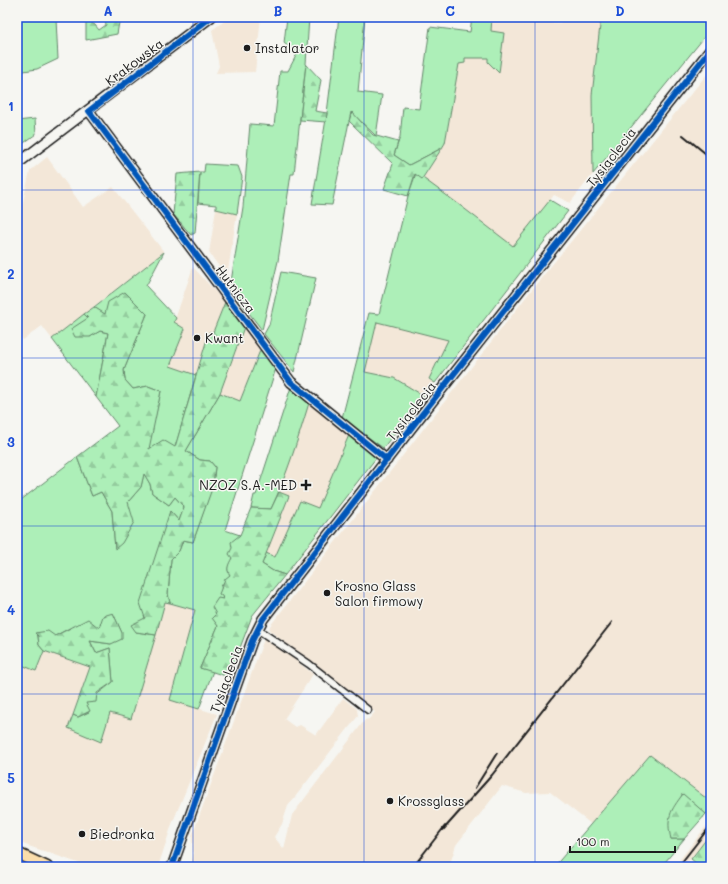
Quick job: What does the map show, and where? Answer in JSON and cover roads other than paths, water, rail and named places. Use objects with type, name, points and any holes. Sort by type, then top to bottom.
[{"type":"main road","points":[[17,853],[47,867]]},
{"type":"street","name":"Krakowska","points":[[17,164],[89,111],[211,17]]},
{"type":"street","name":"Tysiąclecia","points":[[171,867],[257,629],[269,610],[711,49]]},
{"type":"street","name":"Hutnicza","points":[[89,111],[291,382],[386,460]]},
{"type":"street","points":[[257,629],[309,664],[368,710]]},
{"type":"railway","points":[[683,135],[711,158]]},
{"type":"railway","points":[[443,830],[492,775],[612,622]]},
{"type":"railway","points":[[475,788],[497,753]]},
{"type":"railway","points":[[678,867],[711,825]]},
{"type":"railway","points":[[413,867],[445,826]]},
{"type":"place","name":"Instalator","points":[[247,48]]},
{"type":"place","name":"Kwant","points":[[197,338]]},
{"type":"place","name":"NZOZ S.A.-MED","points":[[306,485]]},
{"type":"place","name":"Krosno Glass Salon firmowy","points":[[327,593]]},
{"type":"place","name":"Krossglass","points":[[390,801]]},
{"type":"place","name":"Biedronka","points":[[82,834]]}]
